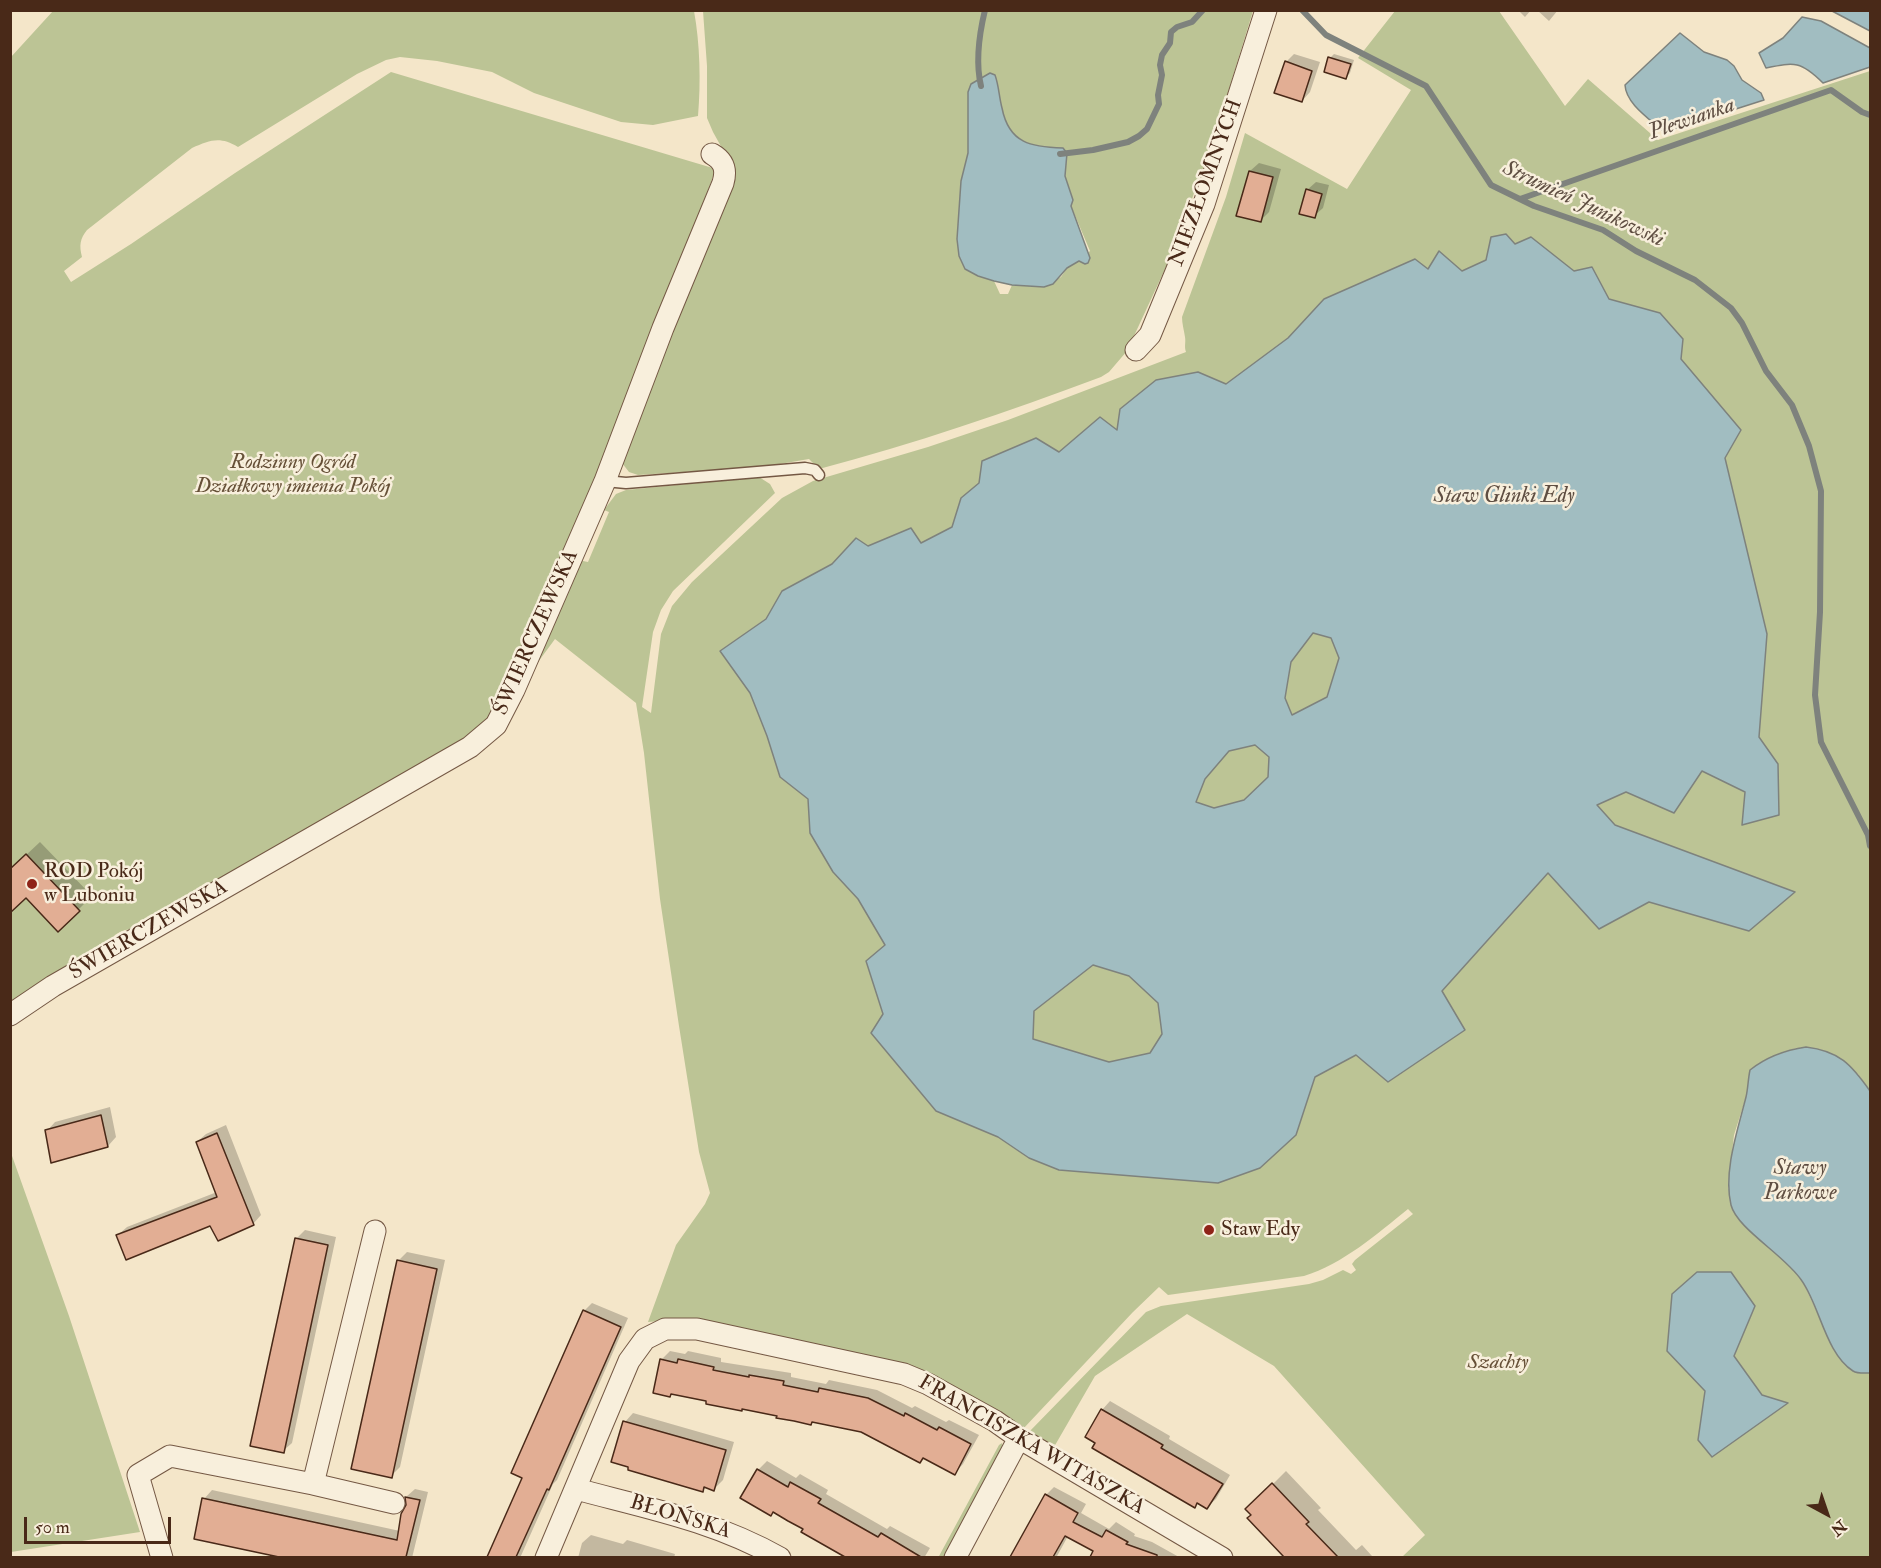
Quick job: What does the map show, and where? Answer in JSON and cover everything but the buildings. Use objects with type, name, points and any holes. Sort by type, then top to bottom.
[{"type":"street","name":"NIEZŁOMNYCH","points":[[1137,350],[1150,335],[1204,204],[1266,10]]},
{"type":"street","name":"ŚWIERCZEWSKA","points":[[10,1015],[53,986],[480,740],[496,725],[506,708],[605,481],[663,328],[723,183],[726,174],[724,165],[712,154]]},
{"type":"street","points":[[313,1484],[375,1231]]},
{"type":"street","name":"FRANCISZKA WITASZKA","points":[[546,1557],[629,1361],[645,1339],[665,1329],[697,1329],[904,1374],[928,1384],[985,1415],[1019,1438],[1222,1557]]},
{"type":"street","points":[[955,1557],[1019,1438]]},
{"type":"street","points":[[162,1557],[138,1475],[170,1456],[313,1484],[394,1503]]},
{"type":"street","name":"BŁOŃSKA","points":[[576,1489],[729,1532],[780,1557]]},
{"type":"lane","points":[[605,481],[626,483],[805,468],[815,470],[819,474]]},
{"type":"green space","name":"Rodzinny Ogród Działkowy imienia Pokój","points":[[53,11],[694,11],[699,50],[698,116],[653,125],[621,122],[534,93],[492,72],[437,61],[400,57],[386,60],[357,74],[238,147],[226,141],[215,140],[192,148],[87,230],[81,242],[82,257],[64,271],[71,282],[391,72],[716,169],[597,481],[500,702],[481,729],[133,929],[119,933],[109,943],[11,1004],[11,57]]},
{"type":"green space","points":[[703,11],[1253,11],[1214,138],[1172,254],[1127,351],[1109,372],[1066,390],[960,427],[819,469],[809,459],[762,467],[638,475],[629,472],[622,463],[728,159],[707,118],[707,66]],"holes":[[[990,73],[995,75],[1006,121],[1017,137],[1035,146],[1067,153],[1065,176],[1073,200],[1071,206],[1090,251],[1067,268],[1061,277],[1044,287],[1012,285],[1008,294],[1000,294],[994,281],[959,256],[957,239],[961,181],[968,153],[968,92],[971,84]]]},
{"type":"green space","name":"Szachty","points":[[1395,11],[1499,11],[1565,106],[1588,79],[1658,140],[1870,71],[1870,1091],[1858,1074],[1806,1047],[1793,1049],[1761,1062],[1750,1071],[1747,1094],[1734,1135],[1728,1188],[1759,1239],[1779,1254],[1802,1280],[1828,1336],[1855,1372],[1870,1373],[1870,1557],[1402,1557],[1425,1535],[1274,1366],[1187,1314],[1095,1376],[1054,1447],[1029,1432],[1146,1312],[1161,1306],[1309,1284],[1343,1270],[1351,1274],[1356,1270],[1352,1264],[1355,1260],[1413,1214],[1408,1209],[1346,1256],[1304,1276],[1168,1295],[1159,1287],[1023,1429],[961,1395],[684,1319],[648,1322],[676,1245],[705,1204],[710,1193],[699,1152],[679,1026],[660,899],[644,753],[636,703],[555,639],[527,677],[578,560],[588,562],[609,512],[604,510],[616,494],[626,490],[759,477],[770,484],[775,493],[673,591],[661,610],[653,632],[642,707],[651,713],[661,634],[672,606],[692,582],[782,498],[813,481],[928,447],[1008,420],[1186,352],[1182,317],[1226,197],[1245,133],[1347,189],[1411,90],[1358,58]],"holes":[[[1755,1306],[1734,1356],[1762,1395],[1787,1403],[1698,1440],[1705,1391]]]},
{"type":"green space","points":[[11,1153],[69,1316],[140,1532],[11,1552]]},
{"type":"green space","points":[[1002,1443],[1003,1448],[948,1557],[938,1558],[999,1445]]},
{"type":"water","points":[[1832,11],[1870,11],[1870,31]]},
{"type":"water","points":[[1802,17],[1821,21],[1870,48],[1870,67],[1823,83],[1809,71],[1797,65],[1766,68],[1759,53],[1783,38]]},
{"type":"water","points":[[1680,33],[1704,52],[1727,60],[1734,66],[1742,80],[1761,93],[1764,100],[1664,132],[1634,105],[1626,92],[1625,85]]},
{"type":"water","points":[[990,73],[995,75],[1005,120],[1016,136],[1032,144],[1063,148],[1067,153],[1065,176],[1073,200],[1071,206],[1090,258],[1088,263],[1079,261],[1067,268],[1053,284],[1044,287],[1012,285],[978,276],[965,269],[959,256],[957,239],[961,181],[968,153],[968,92],[971,84]]},
{"type":"water","name":"Staw Glinki Edy","points":[[1506,234],[1515,244],[1531,237],[1574,271],[1592,267],[1609,299],[1660,313],[1683,339],[1681,359],[1741,430],[1725,458],[1767,634],[1759,737],[1778,764],[1779,815],[1742,825],[1745,792],[1702,771],[1674,813],[1626,792],[1597,805],[1615,825],[1795,892],[1749,931],[1649,902],[1599,929],[1548,873],[1442,991],[1465,1030],[1388,1082],[1356,1055],[1315,1077],[1296,1135],[1260,1168],[1218,1183],[1059,1170],[1029,1158],[998,1137],[936,1111],[871,1033],[883,1014],[866,961],[885,945],[858,899],[833,872],[810,833],[808,799],[780,777],[750,693],[720,651],[766,619],[782,591],[832,564],[856,538],[868,546],[911,528],[921,543],[952,527],[961,498],[979,483],[982,461],[1036,438],[1059,452],[1100,417],[1117,430],[1120,409],[1156,380],[1198,372],[1226,384],[1288,338],[1324,299],[1415,259],[1428,269],[1439,251],[1462,271],[1486,260],[1491,237]],"holes":[[[1313,633],[1331,638],[1339,658],[1327,697],[1292,715],[1285,698],[1291,662]],[[1255,745],[1269,757],[1268,777],[1244,800],[1214,808],[1196,802],[1205,779],[1229,751]],[[1093,965],[1129,976],[1158,1003],[1162,1034],[1150,1053],[1109,1062],[1033,1039],[1034,1011]]]},
{"type":"water","name":"Stawy Parkowe","points":[[1806,1047],[1827,1052],[1843,1060],[1857,1073],[1870,1091],[1870,1373],[1855,1372],[1844,1363],[1830,1342],[1802,1281],[1785,1262],[1742,1223],[1731,1205],[1730,1165],[1747,1094],[1750,1070],[1776,1055]]},
{"type":"water","points":[[1697,1272],[1731,1272],[1755,1306],[1734,1356],[1762,1395],[1788,1403],[1712,1457],[1698,1440],[1705,1391],[1667,1351],[1672,1294]]},
{"type":"waterway","name":"Strumień Junikowski","points":[[981,86],[978,48],[985,10]]},
{"type":"waterway","name":"Strumień Junikowski","points":[[1060,154],[1128,142],[1147,129],[1159,104],[1158,95],[1162,75],[1160,65],[1162,55],[1170,43],[1171,32],[1177,27],[1192,22],[1203,10]]},
{"type":"waterway","name":"Strumień Junikowski","points":[[1302,10],[1326,35],[1426,86],[1491,185],[1534,206],[1603,230],[1636,251],[1695,280],[1731,308],[1742,323],[1766,371],[1792,405],[1809,446],[1821,491],[1820,612],[1815,695],[1821,742],[1868,835],[1870,846]]},
{"type":"waterway","name":"Plewianka","points":[[1520,199],[1831,90],[1870,115]]},
{"type":"place","name":"ROD Pokój w Luboniu","points":[[32,884]]},
{"type":"place","name":"Staw Edy","points":[[1209,1230]]}]
